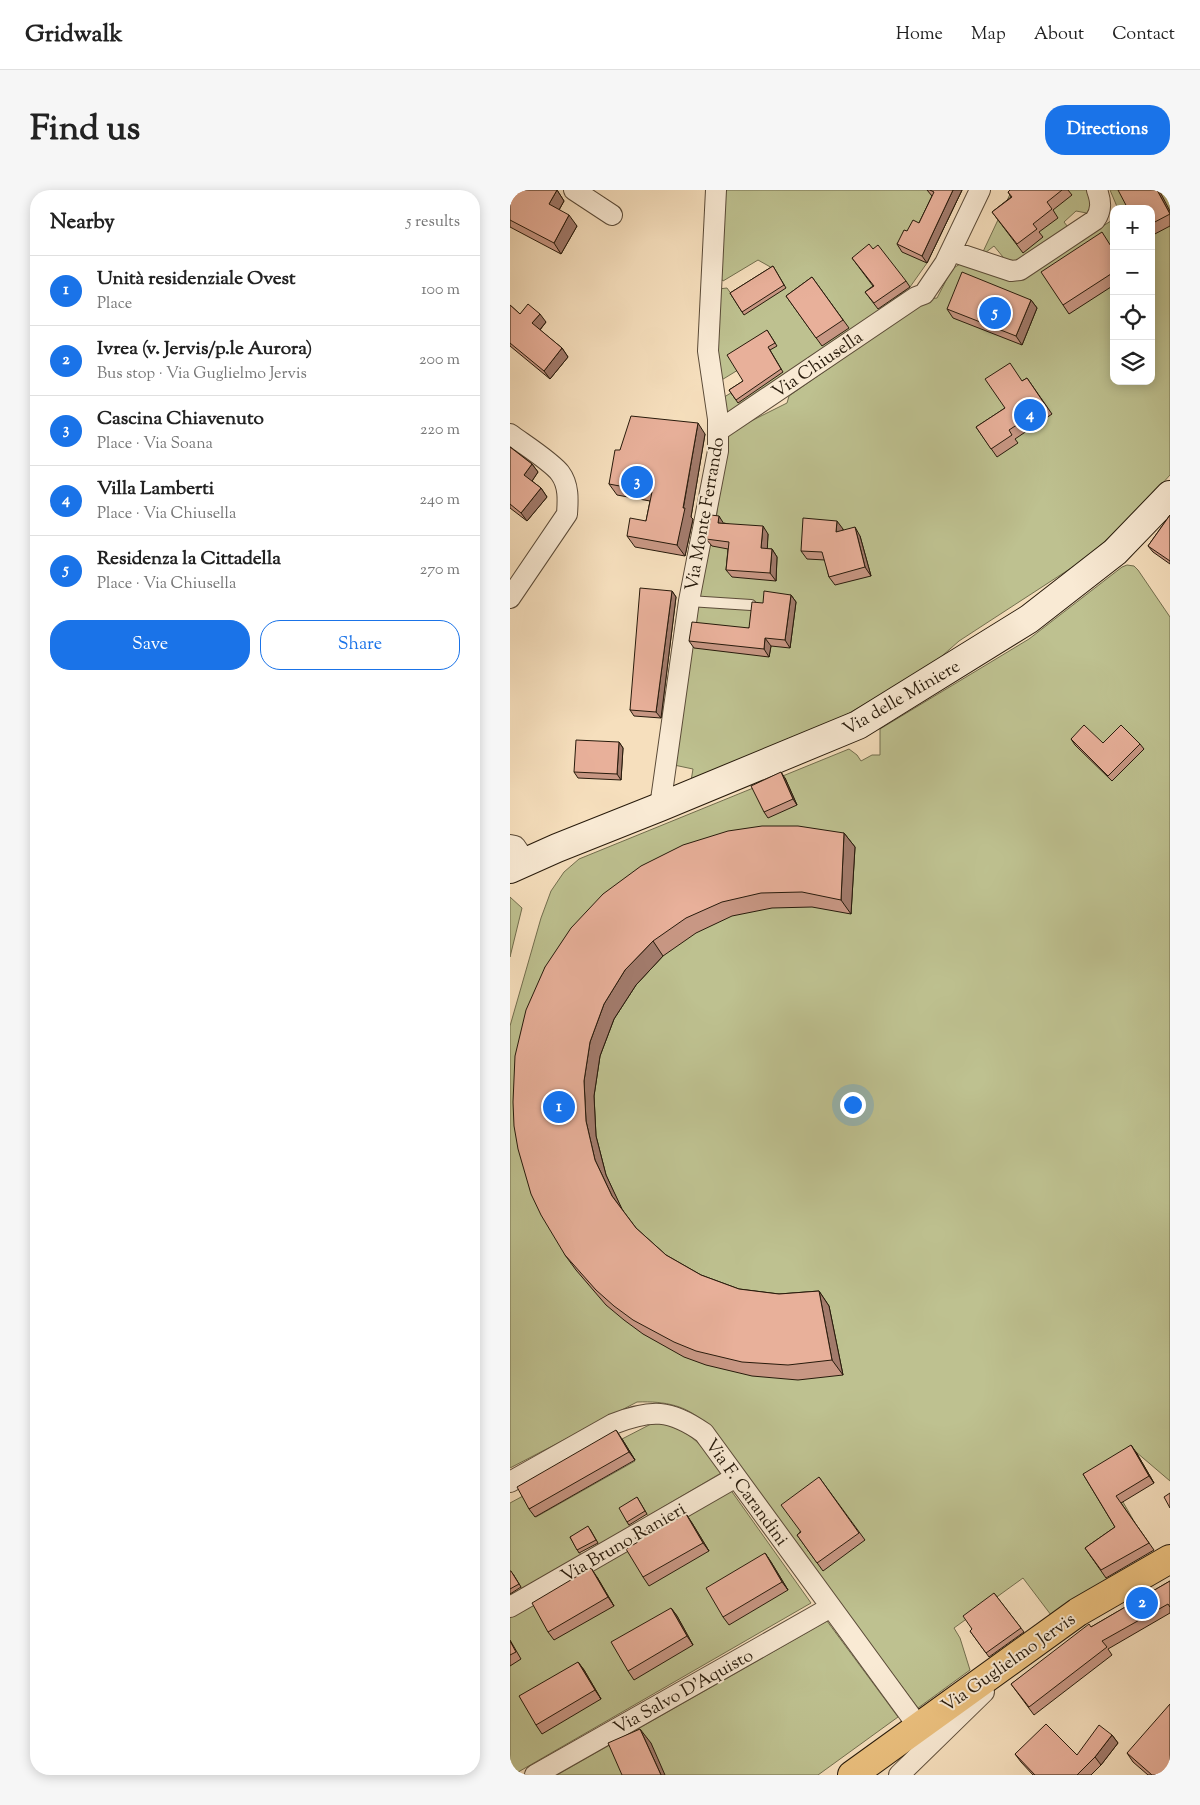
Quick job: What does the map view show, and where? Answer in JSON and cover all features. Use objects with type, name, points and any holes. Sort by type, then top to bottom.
[{"type":"main road","name":"Via Guglielmo Jervis","points":[[852,1775],[1078,1612],[1170,1559]]},
{"type":"street","points":[[574,190],[612,215]]},
{"type":"street","name":"Via Monte Ferrando","points":[[660,807],[689,601],[718,451],[718,431],[708,351],[716,190]]},
{"type":"street","name":"Via Chiusella","points":[[916,297],[968,190]]},
{"type":"street","name":"Via Chiusella","points":[[718,431],[916,297],[924,294],[951,251],[980,190]]},
{"type":"street","points":[[951,251],[1012,271],[1020,270],[1095,220],[1099,215],[1101,207],[1097,190]]},
{"type":"street","points":[[510,434],[559,471],[564,480],[568,504],[567,514],[510,598]]},
{"type":"street","name":"Via delle Miniere","points":[[515,859],[557,848],[858,725],[1029,619],[1115,552],[1170,495]]},
{"type":"street","name":"Via F. Carandini","points":[[510,1482],[613,1424],[630,1417],[650,1414],[676,1416],[704,1433],[918,1726]]},
{"type":"street","name":"Via Bruno Ranieri","points":[[510,1607],[736,1477]]},
{"type":"street","name":"Via Salvo D'Aquisto","points":[[535,1775],[831,1607]]},
{"type":"street","points":[[899,1775],[989,1687],[991,1674]]},
{"type":"lane","points":[[689,601],[751,605]]},
{"type":"green space","points":[[723,190],[962,190],[927,263],[910,287],[826,352],[722,416],[721,399],[778,364],[769,351],[720,381],[718,359],[718,289],[727,288],[732,295],[774,269],[758,260],[723,281],[717,273]]},
{"type":"green space","points":[[1012,190],[1091,190],[1092,214],[1076,211],[1064,222],[1071,231],[1012,268],[994,246],[981,256]]},
{"type":"green space","points":[[1110,190],[1170,190],[1170,475],[1133,516],[1085,559],[959,641],[933,664],[846,715],[691,781],[693,769],[674,765],[704,550],[716,522],[724,438],[739,427],[787,403],[789,396],[928,299],[937,298],[952,269],[960,264],[1024,276],[1110,222],[1110,385],[1155,385],[1155,205],[1116,205]]},
{"type":"green space","points":[[1127,565],[1134,566],[1138,570],[1170,617],[1170,1481],[1136,1452],[1107,1512],[1123,1502],[1135,1523],[1090,1555],[1108,1580],[1051,1615],[1023,1578],[954,1628],[960,1638],[970,1670],[918,1708],[708,1426],[692,1413],[676,1406],[657,1402],[637,1402],[510,1468],[510,1026],[541,918],[551,891],[564,872],[579,859],[849,749],[861,761],[872,755],[880,755],[880,729],[1029,639]]},
{"type":"green space","points":[[510,897],[522,908],[510,957]]},
{"type":"green space","points":[[660,1423],[681,1431],[696,1441],[721,1473],[648,1516],[639,1501],[621,1511],[630,1527],[599,1545],[589,1529],[572,1540],[581,1555],[522,1589],[513,1574],[510,1575],[510,1503],[523,1496],[536,1517],[635,1461],[622,1439],[651,1424]]},
{"type":"green space","points":[[730,1489],[811,1603],[510,1775],[510,1616]]},
{"type":"green space","points":[[827,1621],[898,1717],[818,1775],[557,1775]]},
{"type":"building","points":[[510,190],[557,190],[549,204],[569,215],[554,243],[510,220]]},
{"type":"building","points":[[930,190],[953,190],[922,256],[897,244],[904,230],[907,231],[913,220],[919,223],[934,192]]},
{"type":"building","points":[[1010,190],[1062,190],[1047,202],[1052,209],[1033,224],[1037,229],[1017,244],[992,212],[1012,197],[1008,192]]},
{"type":"building","points":[[1118,190],[1157,190],[1170,214],[1155,222],[1155,205],[1126,205]]},
{"type":"building","points":[[1102,232],[1110,245],[1110,275],[1063,305],[1041,272]]},
{"type":"building","points":[[869,244],[873,249],[878,245],[906,281],[874,303],[865,292],[874,286],[852,258]]},
{"type":"building","points":[[773,266],[784,285],[742,312],[730,293]]},
{"type":"building","points":[[962,272],[1031,300],[1016,336],[947,309]]},
{"type":"building","points":[[812,277],[843,320],[816,338],[786,296]]},
{"type":"building","points":[[528,304],[540,314],[532,323],[562,348],[544,371],[510,343],[510,305],[520,314]]},
{"type":"building","points":[[767,330],[775,343],[768,347],[781,369],[736,400],[729,390],[743,381],[727,355]]},
{"type":"building","points":[[1010,363],[1022,381],[1027,378],[1046,406],[1009,430],[1012,435],[991,449],[976,427],[1005,408],[985,379]]},
{"type":"building","points":[[631,416],[698,423],[683,508],[685,508],[677,545],[627,536],[630,518],[646,521],[652,492],[609,484],[615,450],[620,450]]},
{"type":"building","points":[[510,447],[532,464],[524,475],[541,488],[521,513],[510,504]]},
{"type":"building","points":[[711,515],[719,516],[718,523],[763,526],[761,548],[772,549],[770,573],[726,570],[729,542],[706,539]]},
{"type":"building","points":[[1170,515],[1170,561],[1148,546]]},
{"type":"building","points":[[803,518],[837,521],[836,532],[855,527],[865,567],[829,577],[822,552],[801,551]]},
{"type":"building","points":[[640,588],[672,591],[656,712],[630,710]]},
{"type":"building","points":[[764,591],[791,595],[785,640],[765,638],[764,649],[689,641],[692,622],[749,628],[752,602],[763,603]]},
{"type":"building","points":[[1084,725],[1103,743],[1121,725],[1140,744],[1108,776],[1071,739]]},
{"type":"building","points":[[576,740],[619,742],[617,774],[574,772]]},
{"type":"building","points":[[781,772],[793,799],[764,812],[751,786]]},
{"type":"building","points":[[762,826],[798,826],[844,833],[841,900],[802,892],[761,893],[722,902],[686,918],[653,941],[625,970],[604,1004],[590,1042],[584,1081],[586,1121],[595,1160],[612,1196],[636,1228],[666,1255],[701,1275],[739,1289],[779,1294],[819,1291],[832,1360],[788,1365],[742,1362],[696,1351],[674,1342],[633,1320],[614,1306],[596,1290],[565,1255],[541,1215],[531,1194],[518,1149],[514,1126],[515,1056],[526,1010],[545,967],[571,928],[603,894],[641,866],[683,845],[728,831]]},
{"type":"building","points":[[616,1430],[629,1452],[529,1509],[517,1487]]},
{"type":"building","points":[[1131,1445],[1149,1476],[1116,1496],[1149,1543],[1101,1570],[1085,1548],[1115,1527],[1083,1474]]},
{"type":"building","points":[[819,1477],[859,1533],[817,1563],[797,1535],[801,1532],[781,1505]]},
{"type":"building","points":[[1170,1493],[1170,1508],[1164,1497]]},
{"type":"building","points":[[637,1497],[645,1511],[627,1522],[619,1508]]},
{"type":"building","points":[[686,1514],[703,1543],[643,1577],[626,1549],[638,1542],[635,1537],[653,1526],[656,1531]]},
{"type":"building","points":[[588,1526],[596,1540],[577,1550],[570,1537]]},
{"type":"building","points":[[765,1553],[782,1582],[723,1617],[706,1588]]},
{"type":"building","points":[[591,1568],[608,1597],[548,1632],[532,1603]]},
{"type":"building","points":[[510,1571],[519,1584],[510,1589]]},
{"type":"building","points":[[1170,1581],[1170,1607],[1168,1604],[1102,1641],[1107,1647],[1029,1707],[1011,1684],[1089,1624],[1091,1627]]},
{"type":"building","points":[[994,1593],[1021,1628],[986,1653],[970,1631],[972,1629],[963,1616]]},
{"type":"building","points":[[671,1608],[687,1636],[628,1671],[611,1642]]},
{"type":"building","points":[[510,1641],[516,1652],[510,1655]]},
{"type":"building","points":[[578,1662],[595,1690],[536,1725],[519,1696]]},
{"type":"building","points":[[1170,1704],[1170,1768],[1164,1775],[1152,1775],[1127,1753]]},
{"type":"building","points":[[1046,1724],[1077,1755],[1099,1725],[1112,1735],[1095,1757],[1077,1775],[1035,1775],[1015,1754]]},
{"type":"building","points":[[640,1729],[661,1775],[622,1775],[608,1743]]},
{"type":"place","name":"Residenza la Cittadella","points":[[995,313]]},
{"type":"place","name":"Villa Lamberti","points":[[1030,415]]},
{"type":"place","name":"Cascina Chiavenuto","points":[[637,482]]},
{"type":"place","name":"Unità residenziale Ovest","points":[[559,1107]]},
{"type":"place","name":"Ivrea (v. Jervis/p.le Aurora)","points":[[1142,1603]]}]
